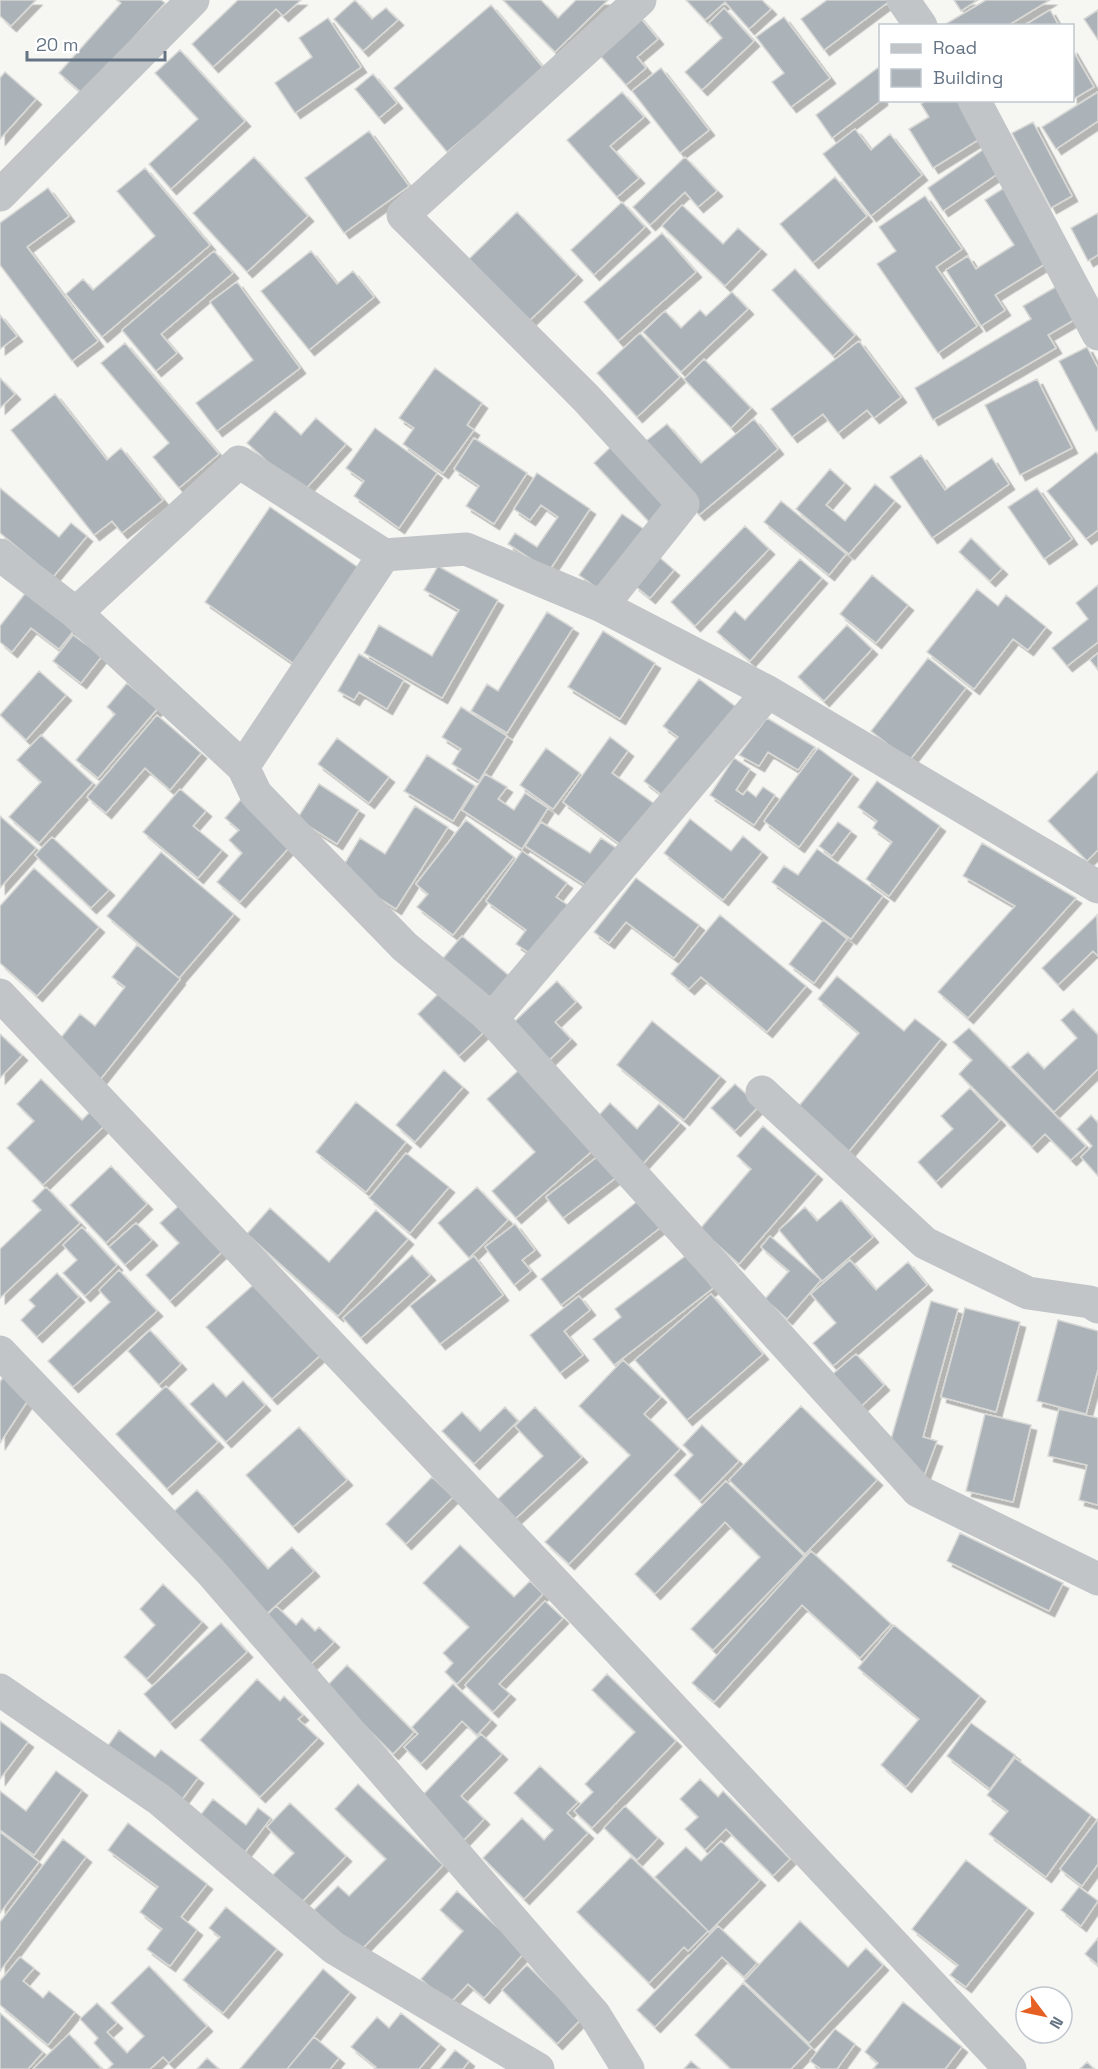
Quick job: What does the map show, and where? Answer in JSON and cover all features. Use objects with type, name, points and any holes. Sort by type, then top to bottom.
[{"type":"street","points":[[0,195],[193,0]]},
{"type":"street","points":[[602,606],[683,504],[586,398],[403,215],[640,0]]},
{"type":"street","points":[[903,0],[920,24]]},
{"type":"street","points":[[975,102],[1098,334]]},
{"type":"street","points":[[76,613],[239,462],[384,555],[466,549],[602,606],[768,693],[1098,887]]},
{"type":"street","points":[[0,555],[76,613],[243,767],[256,794],[397,938],[492,1019],[918,1491],[1098,1578]]},
{"type":"street","points":[[243,767],[384,555]]},
{"type":"street","points":[[492,1019],[768,693]]},
{"type":"street","points":[[0,995],[610,1641],[1010,2069]]},
{"type":"street","points":[[762,1092],[925,1243],[1028,1293],[1095,1301]]},
{"type":"street","points":[[0,1352],[211,1572],[594,2014],[627,2069]]},
{"type":"street","points":[[0,1690],[160,1800],[334,1947],[538,2069]]},
{"type":"building","points":[[0,0],[36,0],[11,26],[0,16]]},
{"type":"building","points":[[117,0],[161,0],[165,3],[83,94],[59,73],[121,3]]},
{"type":"building","points":[[238,0],[301,0],[283,16],[276,9],[213,67],[192,44]]},
{"type":"building","points":[[355,0],[372,19],[386,8],[398,20],[363,51],[334,19]]},
{"type":"building","points":[[503,0],[541,0],[558,18],[576,0],[608,0],[555,52]]},
{"type":"building","points":[[686,0],[762,0],[771,9],[749,29],[725,2],[705,20]]},
{"type":"building","points":[[827,0],[891,0],[824,50],[801,19]]},
{"type":"building","points":[[954,0],[978,0],[961,11]]},
{"type":"building","points":[[986,0],[1050,0],[1010,24],[946,24]]},
{"type":"building","points":[[491,5],[545,70],[447,152],[394,88]]},
{"type":"building","points":[[724,8],[754,41],[702,90],[685,72],[722,38],[709,23]]},
{"type":"building","points":[[1050,10],[1058,24],[1026,24]]},
{"type":"building","points":[[1098,10],[1098,40],[1084,19]]},
{"type":"building","points":[[638,15],[658,39],[637,57],[646,68],[626,85],[596,51]]},
{"type":"building","points":[[784,17],[830,78],[791,107],[772,82],[784,73],[756,37]]},
{"type":"building","points":[[328,18],[361,67],[295,113],[275,83],[312,57],[299,38]]},
{"type":"building","points":[[180,50],[245,121],[171,189],[149,164],[198,119],[155,73]]},
{"type":"building","points":[[1074,52],[1094,87],[1074,99]]},
{"type":"building","points":[[879,67],[879,102],[832,138],[816,115]]},
{"type":"building","points":[[661,68],[709,130],[680,153],[632,91]]},
{"type":"building","points":[[5,72],[36,99],[0,139],[0,78]]},
{"type":"building","points":[[373,74],[397,103],[379,118],[355,89]]},
{"type":"building","points":[[622,92],[644,117],[610,146],[639,178],[617,197],[567,140]]},
{"type":"building","points":[[1098,92],[1098,121],[1056,149],[1042,127]]},
{"type":"building","points":[[924,102],[962,102],[983,137],[933,168],[909,129],[929,117],[921,104]]},
{"type":"building","points":[[1033,122],[1072,196],[1051,208],[1012,133]]},
{"type":"building","points":[[855,129],[871,150],[890,134],[922,175],[871,216],[823,154]]},
{"type":"building","points":[[369,131],[409,186],[344,233],[305,178]]},
{"type":"building","points":[[987,147],[1003,170],[943,211],[928,188]]},
{"type":"building","points":[[254,157],[308,216],[247,272],[193,213]]},
{"type":"building","points":[[685,157],[717,191],[698,207],[685,192],[650,225],[633,207]]},
{"type":"building","points":[[145,168],[210,245],[102,337],[66,294],[83,279],[93,290],[155,236],[117,191]]},
{"type":"building","points":[[835,177],[867,216],[813,263],[780,224]]},
{"type":"building","points":[[1007,186],[1053,259],[995,295],[1005,310],[981,326],[946,270],[968,256],[976,269],[1014,245],[985,200]]},
{"type":"building","points":[[48,188],[69,216],[27,247],[98,341],[72,361],[0,265],[0,223]]},
{"type":"building","points":[[925,196],[962,249],[936,267],[977,326],[938,353],[877,264],[896,251],[879,227]]},
{"type":"building","points":[[622,202],[645,227],[594,275],[571,250]]},
{"type":"building","points":[[682,205],[723,244],[738,228],[761,249],[725,286],[662,226]]},
{"type":"building","points":[[517,212],[577,275],[529,321],[469,259]]},
{"type":"building","points":[[1098,213],[1098,255],[1088,261],[1071,228]]},
{"type":"building","points":[[662,233],[696,272],[618,341],[584,302]]},
{"type":"building","points":[[214,251],[233,273],[161,334],[177,353],[156,371],[122,330]]},
{"type":"building","points":[[311,251],[337,284],[353,271],[374,297],[309,350],[261,291]]},
{"type":"building","points":[[795,269],[855,335],[833,356],[772,290]]},
{"type":"building","points":[[237,282],[300,368],[217,431],[196,403],[253,360],[210,302]]},
{"type":"building","points":[[1059,285],[1079,317],[1048,335],[1056,348],[933,420],[915,388],[1031,319],[1023,306]]},
{"type":"building","points":[[732,292],[748,309],[681,372],[643,332],[665,311],[681,328],[700,310],[706,316]]},
{"type":"building","points":[[0,315],[17,336],[0,349]]},
{"type":"building","points":[[640,333],[680,377],[637,417],[597,373]]},
{"type":"building","points":[[859,341],[901,397],[874,418],[867,410],[838,433],[823,414],[792,437],[771,409]]},
{"type":"building","points":[[125,343],[219,454],[179,488],[153,457],[169,443],[101,363]]},
{"type":"building","points":[[1087,347],[1098,368],[1098,430],[1096,431],[1059,361]]},
{"type":"building","points":[[704,359],[751,408],[731,428],[684,379]]},
{"type":"building","points":[[435,368],[482,403],[467,425],[474,430],[443,473],[403,444],[414,428],[399,418]]},
{"type":"building","points":[[0,378],[15,394],[0,408]]},
{"type":"building","points":[[1037,379],[1072,448],[1020,475],[985,405]]},
{"type":"building","points":[[55,394],[107,460],[121,448],[163,500],[122,533],[112,521],[94,535],[11,430]]},
{"type":"building","points":[[275,411],[301,435],[316,418],[346,444],[302,493],[247,443]]},
{"type":"building","points":[[754,419],[778,449],[699,515],[641,445],[667,424],[701,463]]},
{"type":"building","points":[[375,428],[437,473],[399,528],[354,496],[364,481],[346,468]]},
{"type":"building","points":[[474,438],[527,473],[494,524],[466,506],[479,486],[454,469]]},
{"type":"building","points":[[616,442],[673,503],[651,524],[594,463]]},
{"type":"building","points":[[1096,452],[1098,455],[1098,530],[1086,539],[1047,491]]},
{"type":"building","points":[[921,455],[945,490],[992,458],[1009,484],[932,538],[890,477]]},
{"type":"building","points":[[830,469],[845,483],[826,505],[845,521],[875,484],[895,501],[849,554],[796,509]]},
{"type":"building","points":[[537,473],[590,509],[549,571],[508,544],[515,533],[537,547],[558,517],[541,505],[530,520],[514,509]]},
{"type":"building","points":[[0,488],[59,537],[71,523],[87,536],[53,577],[0,533]]},
{"type":"building","points":[[1037,488],[1072,539],[1044,559],[1008,507]]},
{"type":"building","points":[[781,501],[846,554],[829,575],[764,522]]},
{"type":"building","points":[[270,507],[359,568],[293,663],[205,602]]},
{"type":"building","points":[[622,514],[648,532],[604,593],[579,575]]},
{"type":"building","points":[[745,526],[769,549],[695,626],[671,602]]},
{"type":"building","points":[[971,538],[1002,569],[990,581],[959,552]]},
{"type":"building","points":[[659,557],[674,570],[650,598],[634,585]]},
{"type":"building","points":[[800,559],[822,578],[750,661],[717,632],[735,611],[745,620]]},
{"type":"building","points":[[438,566],[498,600],[442,698],[364,653],[379,625],[432,656],[459,610],[424,590]]},
{"type":"building","points":[[872,575],[908,605],[876,643],[840,614]]},
{"type":"building","points":[[1098,585],[1098,642],[1067,666],[1052,648],[1088,619],[1076,603]]},
{"type":"building","points":[[977,589],[998,606],[1006,595],[1046,627],[1028,650],[1013,639],[974,689],[927,652]]},
{"type":"building","points":[[27,591],[76,628],[59,649],[31,628],[12,652],[0,642],[0,626]]},
{"type":"building","points":[[547,612],[573,628],[507,733],[471,711],[487,684],[498,691]]},
{"type":"building","points":[[847,625],[872,649],[824,701],[798,677]]},
{"type":"building","points":[[603,631],[655,663],[620,719],[568,687]]},
{"type":"building","points":[[73,635],[102,656],[81,683],[53,661]]},
{"type":"building","points":[[1098,653],[1098,670],[1090,660]]},
{"type":"building","points":[[359,654],[404,680],[387,709],[359,692],[354,700],[338,691]]},
{"type":"building","points":[[928,658],[966,688],[909,761],[871,731]]},
{"type":"building","points":[[39,671],[66,695],[26,740],[0,715]]},
{"type":"building","points":[[699,679],[740,710],[671,802],[644,781],[678,737],[663,726]]},
{"type":"building","points":[[127,683],[157,709],[98,778],[76,760],[115,714],[107,707]]},
{"type":"building","points":[[461,707],[507,736],[479,781],[452,764],[461,749],[442,737]]},
{"type":"building","points":[[157,715],[201,753],[170,790],[145,768],[106,813],[87,797]]},
{"type":"building","points":[[767,718],[815,747],[798,770],[768,752],[759,766],[739,755]]},
{"type":"building","points":[[41,735],[93,783],[39,843],[9,817],[41,782],[17,760]]},
{"type":"building","points":[[610,737],[628,751],[612,773],[660,808],[628,850],[563,802]]},
{"type":"building","points":[[337,738],[389,777],[369,803],[318,764]]},
{"type":"building","points":[[546,748],[580,773],[553,809],[520,785]]},
{"type":"building","points":[[818,748],[853,774],[799,847],[764,821]]},
{"type":"building","points":[[427,755],[475,786],[453,821],[404,791]]},
{"type":"building","points":[[734,758],[750,769],[736,790],[743,795],[747,790],[756,797],[763,787],[775,795],[754,825],[710,795]]},
{"type":"building","points":[[1098,771],[1098,850],[1087,861],[1048,821]]},
{"type":"building","points":[[485,774],[507,787],[498,799],[514,810],[525,793],[548,808],[522,849],[462,810]]},
{"type":"building","points":[[877,781],[940,826],[889,896],[866,879],[892,842],[873,828],[877,821],[858,807]]},
{"type":"building","points":[[319,784],[359,810],[337,844],[297,819]]},
{"type":"building","points":[[180,789],[206,811],[193,826],[222,850],[198,878],[143,832]]},
{"type":"building","points":[[244,796],[295,841],[240,902],[217,882],[242,853],[229,840],[239,830],[225,818]]},
{"type":"building","points":[[415,806],[448,827],[396,909],[339,873],[360,838],[385,854]]},
{"type":"building","points":[[0,816],[36,848],[0,888]]},
{"type":"building","points":[[690,819],[731,851],[743,836],[762,852],[723,900],[664,853]]},
{"type":"building","points":[[466,820],[514,857],[453,935],[417,907],[428,894],[416,884]]},
{"type":"building","points":[[541,822],[590,853],[601,838],[621,851],[594,891],[525,846]]},
{"type":"building","points":[[838,822],[851,831],[832,856],[819,846]]},
{"type":"building","points":[[52,837],[109,890],[91,908],[35,855]]},
{"type":"building","points":[[982,843],[1076,898],[968,1018],[938,992],[1015,906],[963,876]]},
{"type":"building","points":[[817,849],[883,896],[851,939],[772,882],[784,866],[798,875]]},
{"type":"building","points":[[522,851],[567,883],[556,897],[572,908],[537,958],[516,944],[526,930],[486,901]]},
{"type":"building","points":[[161,852],[234,914],[179,978],[107,916]]},
{"type":"building","points":[[34,868],[99,927],[37,996],[0,963],[0,906]]},
{"type":"building","points":[[636,878],[699,925],[674,958],[626,922],[609,943],[594,932]]},
{"type":"building","points":[[720,915],[806,986],[767,1032],[701,977],[689,989],[671,974]]},
{"type":"building","points":[[1097,915],[1098,956],[1093,951],[1058,985],[1042,968]]},
{"type":"building","points":[[823,920],[847,939],[814,983],[789,964]]},
{"type":"building","points":[[462,936],[513,979],[489,1007],[439,963]]},
{"type":"building","points":[[137,945],[180,979],[99,1081],[55,1045],[80,1014],[95,1026],[125,987],[112,977]]},
{"type":"building","points":[[837,976],[904,1031],[915,1019],[941,1039],[846,1155],[794,1112],[859,1033],[818,999]]},
{"type":"building","points":[[557,981],[576,1002],[555,1022],[571,1039],[547,1062],[511,1025]]},
{"type":"building","points":[[441,991],[483,1033],[459,1056],[418,1014]]},
{"type":"building","points":[[1073,1009],[1098,1035],[1098,1069],[1054,1112],[1011,1067],[1028,1052],[1044,1069],[1077,1038],[1061,1020]]},
{"type":"building","points":[[652,1021],[720,1076],[684,1120],[617,1065]]},
{"type":"building","points":[[969,1028],[1086,1146],[1071,1160],[1045,1134],[1032,1147],[959,1074],[972,1060],[953,1042]]},
{"type":"building","points":[[0,1034],[22,1055],[0,1078]]},
{"type":"building","points":[[444,1070],[463,1087],[415,1142],[396,1125]]},
{"type":"building","points":[[519,1070],[592,1151],[516,1218],[492,1191],[535,1152],[487,1099]]},
{"type":"building","points":[[41,1079],[82,1120],[91,1111],[105,1125],[43,1185],[7,1148],[34,1121],[17,1104]]},
{"type":"building","points":[[735,1084],[759,1106],[735,1131],[711,1108]]},
{"type":"building","points":[[970,1088],[1000,1120],[936,1182],[918,1162],[953,1129],[941,1116]]},
{"type":"building","points":[[356,1102],[406,1142],[366,1192],[316,1152]]},
{"type":"building","points":[[610,1103],[637,1129],[659,1104],[680,1123],[639,1168],[591,1124]]},
{"type":"building","points":[[1091,1115],[1098,1123],[1098,1176],[1081,1157],[1092,1146],[1077,1129]]},
{"type":"building","points":[[763,1126],[817,1174],[739,1264],[700,1229],[751,1169],[737,1156]]},
{"type":"building","points":[[406,1153],[449,1187],[410,1233],[369,1198]]},
{"type":"building","points":[[601,1154],[618,1176],[563,1218],[546,1197]]},
{"type":"building","points":[[111,1166],[147,1204],[106,1243],[70,1205]]},
{"type":"building","points":[[46,1187],[80,1223],[0,1298],[0,1249],[41,1210],[32,1201]]},
{"type":"building","points":[[477,1187],[508,1220],[469,1258],[438,1223]]},
{"type":"building","points":[[639,1200],[661,1227],[561,1305],[541,1279]]},
{"type":"building","points":[[841,1200],[873,1237],[822,1281],[779,1230],[805,1207],[817,1221]]},
{"type":"building","points":[[183,1202],[226,1248],[170,1301],[146,1275],[179,1243],[160,1223]]},
{"type":"building","points":[[270,1208],[329,1262],[376,1210],[408,1239],[338,1316],[247,1234]]},
{"type":"building","points":[[136,1223],[152,1240],[125,1265],[109,1247]]},
{"type":"building","points":[[515,1224],[535,1250],[522,1260],[531,1271],[514,1285],[485,1247]]},
{"type":"building","points":[[82,1227],[117,1265],[85,1296],[63,1273],[77,1260],[63,1245]]},
{"type":"building","points":[[770,1236],[821,1280],[787,1319],[765,1299],[789,1271],[761,1247]]},
{"type":"building","points":[[688,1254],[713,1288],[614,1365],[593,1339],[621,1317],[615,1309]]},
{"type":"building","points":[[412,1255],[430,1275],[361,1338],[343,1318]]},
{"type":"building","points":[[474,1256],[503,1295],[440,1344],[410,1306]]},
{"type":"building","points":[[850,1260],[876,1290],[908,1262],[927,1285],[833,1366],[813,1343],[836,1323],[811,1294]]},
{"type":"building","points":[[119,1270],[157,1311],[73,1387],[48,1361],[110,1302],[99,1290]]},
{"type":"building","points":[[57,1273],[79,1297],[37,1337],[21,1320],[35,1306],[29,1300]]},
{"type":"building","points":[[260,1279],[325,1351],[272,1399],[206,1327]]},
{"type":"building","points":[[711,1294],[763,1354],[687,1420],[635,1360]]},
{"type":"building","points":[[579,1296],[590,1310],[564,1331],[583,1355],[560,1373],[530,1335]]},
{"type":"building","points":[[931,1301],[958,1309],[923,1437],[937,1441],[921,1484],[887,1453]]},
{"type":"building","points":[[965,1308],[1020,1322],[996,1412],[941,1397]]},
{"type":"building","points":[[1058,1320],[1098,1331],[1098,1369],[1086,1414],[1037,1401]]},
{"type":"building","points":[[150,1330],[181,1364],[159,1385],[128,1351]]},
{"type":"building","points":[[856,1354],[884,1385],[856,1411],[827,1379]]},
{"type":"building","points":[[623,1360],[661,1397],[644,1414],[680,1449],[569,1564],[545,1542],[630,1455],[579,1406]]},
{"type":"building","points":[[5,1374],[34,1391],[0,1443],[0,1382]]},
{"type":"building","points":[[243,1381],[265,1405],[226,1442],[190,1404],[213,1383],[226,1397]]},
{"type":"building","points":[[166,1386],[218,1442],[167,1489],[116,1434]]},
{"type":"building","points":[[801,1406],[877,1480],[805,1554],[729,1480]]},
{"type":"building","points":[[505,1407],[518,1421],[474,1464],[442,1431],[462,1412],[480,1431]]},
{"type":"building","points":[[535,1407],[582,1457],[515,1519],[497,1500],[543,1456],[515,1426]]},
{"type":"building","points":[[1059,1409],[1098,1418],[1098,1505],[1079,1500],[1087,1465],[1048,1456]]},
{"type":"building","points":[[985,1414],[1031,1425],[1013,1502],[966,1491]]},
{"type":"building","points":[[702,1425],[739,1461],[700,1501],[674,1475],[693,1455],[683,1445]]},
{"type":"building","points":[[299,1427],[347,1480],[293,1527],[246,1475]]},
{"type":"building","points":[[432,1477],[453,1497],[406,1544],[386,1524]]},
{"type":"building","points":[[726,1481],[804,1556],[713,1650],[691,1629],[760,1557],[725,1522],[655,1594],[635,1574]]},
{"type":"building","points":[[197,1490],[268,1569],[292,1547],[314,1571],[262,1618],[170,1515]]},
{"type":"building","points":[[960,1533],[1063,1583],[1049,1611],[947,1561]]},
{"type":"building","points":[[460,1545],[514,1597],[530,1581],[543,1594],[457,1684],[445,1672],[453,1663],[443,1653],[469,1627],[423,1583]]},
{"type":"building","points":[[811,1551],[891,1624],[860,1658],[802,1605],[714,1702],[692,1683]]},
{"type":"building","points":[[163,1584],[202,1622],[147,1679],[124,1657],[155,1625],[140,1609]]},
{"type":"building","points":[[545,1601],[563,1618],[499,1684],[510,1694],[493,1712],[465,1685]]},
{"type":"building","points":[[276,1606],[296,1625],[302,1618],[315,1631],[319,1627],[334,1642],[311,1664],[264,1618]]},
{"type":"building","points":[[221,1623],[247,1652],[170,1723],[144,1694]]},
{"type":"building","points":[[894,1625],[980,1696],[906,1787],[881,1765],[919,1719],[858,1668]]},
{"type":"building","points":[[347,1665],[414,1732],[393,1754],[326,1687]]},
{"type":"building","points":[[607,1674],[676,1741],[592,1828],[574,1811],[593,1792],[585,1784],[635,1732],[592,1690]]},
{"type":"building","points":[[257,1679],[280,1701],[284,1696],[303,1715],[298,1719],[318,1738],[260,1797],[200,1740]]},
{"type":"building","points":[[453,1684],[491,1720],[477,1735],[462,1721],[421,1764],[404,1747],[418,1734],[412,1727]]},
{"type":"building","points":[[0,1721],[28,1742],[0,1779]]},
{"type":"building","points":[[971,1723],[1015,1755],[990,1789],[947,1756]]},
{"type":"building","points":[[119,1730],[155,1757],[161,1750],[198,1778],[180,1802],[107,1747]]},
{"type":"building","points":[[481,1734],[502,1754],[461,1796],[484,1819],[464,1840],[420,1798]]},
{"type":"building","points":[[1015,1758],[1091,1815],[1046,1877],[989,1834],[1008,1811],[987,1795]]},
{"type":"building","points":[[540,1766],[578,1802],[567,1813],[588,1833],[524,1899],[483,1858],[522,1818],[544,1840],[553,1830],[514,1793]]},
{"type":"building","points":[[56,1771],[82,1790],[34,1855],[0,1830],[0,1791],[26,1811]]},
{"type":"building","points":[[700,1779],[718,1797],[723,1791],[790,1859],[773,1876],[726,1829],[705,1850],[685,1829],[698,1817],[680,1799]]},
{"type":"building","points":[[358,1784],[443,1865],[358,1953],[314,1910],[338,1886],[349,1896],[386,1859],[335,1809]]},
{"type":"building","points":[[213,1799],[246,1825],[258,1808],[271,1818],[245,1852],[199,1817]]},
{"type":"building","points":[[290,1803],[346,1856],[295,1909],[266,1882],[294,1853],[267,1827]]},
{"type":"building","points":[[625,1806],[658,1838],[637,1860],[604,1828]]},
{"type":"building","points":[[1098,1819],[1098,1864],[1082,1886],[1060,1869]]},
{"type":"building","points":[[128,1823],[207,1884],[181,1917],[197,1930],[170,1966],[147,1949],[162,1929],[140,1912],[158,1887],[108,1850]]},
{"type":"building","points":[[0,1832],[39,1862],[0,1913]]},
{"type":"building","points":[[63,1839],[86,1857],[0,1971],[0,1922]]},
{"type":"building","points":[[721,1841],[760,1880],[709,1932],[655,1877],[686,1847],[701,1861]]},
{"type":"building","points":[[631,1857],[708,1931],[688,1951],[684,1947],[649,1983],[577,1912]]},
{"type":"building","points":[[966,1860],[1028,1908],[966,1987],[950,1975],[958,1965],[912,1929]]},
{"type":"building","points":[[1079,1887],[1098,1901],[1081,1926],[1061,1910]]},
{"type":"building","points":[[457,1891],[525,1952],[484,1998],[468,1984],[449,2004],[421,1979],[463,1931],[440,1910]]},
{"type":"building","points":[[226,1907],[277,1949],[223,2013],[183,1980],[220,1937],[209,1928]]},
{"type":"building","points":[[800,1921],[848,1967],[866,1948],[883,1965],[809,2043],[744,1981]]},
{"type":"building","points":[[718,1926],[757,1963],[744,1977],[722,1957],[655,2027],[637,2010]]},
{"type":"building","points":[[1098,1938],[1098,1965],[1085,1954]]},
{"type":"building","points":[[20,1957],[34,1968],[23,1981],[43,1998],[49,1991],[75,2012],[48,2045],[0,2005],[0,1981]]},
{"type":"building","points":[[527,1965],[581,2019],[557,2044],[502,1990]]},
{"type":"building","points":[[149,1966],[207,2026],[169,2063],[163,2057],[150,2069],[108,2069],[113,2064],[94,2043],[98,2038],[80,2019],[97,2003],[117,2023],[107,2032],[127,2053],[144,2036],[111,2003]]},
{"type":"building","points":[[323,1969],[350,1992],[287,2069],[240,2069]]},
{"type":"building","points":[[743,1983],[811,2048],[791,2069],[731,2069],[695,2035]]},
{"type":"building","points":[[903,2002],[962,2047],[945,2069],[873,2069],[878,2063],[865,2052]]},
{"type":"building","points":[[0,2013],[43,2052],[28,2069],[0,2069]]},
{"type":"building","points":[[401,2013],[440,2044],[419,2069],[374,2069],[376,2067],[351,2047],[377,2017],[389,2028]]},
{"type":"building","points":[[835,2029],[855,2044],[837,2069],[821,2069],[810,2061]]},
{"type":"building","points":[[69,2034],[102,2069],[33,2069]]},
{"type":"building","points":[[314,2037],[339,2058],[330,2069],[287,2069]]},
{"type":"building","points":[[455,2050],[469,2061],[463,2069],[440,2069]]},
{"type":"building","points":[[207,2058],[219,2069],[197,2069]]},
{"type":"building","points":[[691,2061],[700,2069],[684,2069]]},
{"type":"building","points":[[1087,2062],[1094,2069],[1080,2069]]}]
